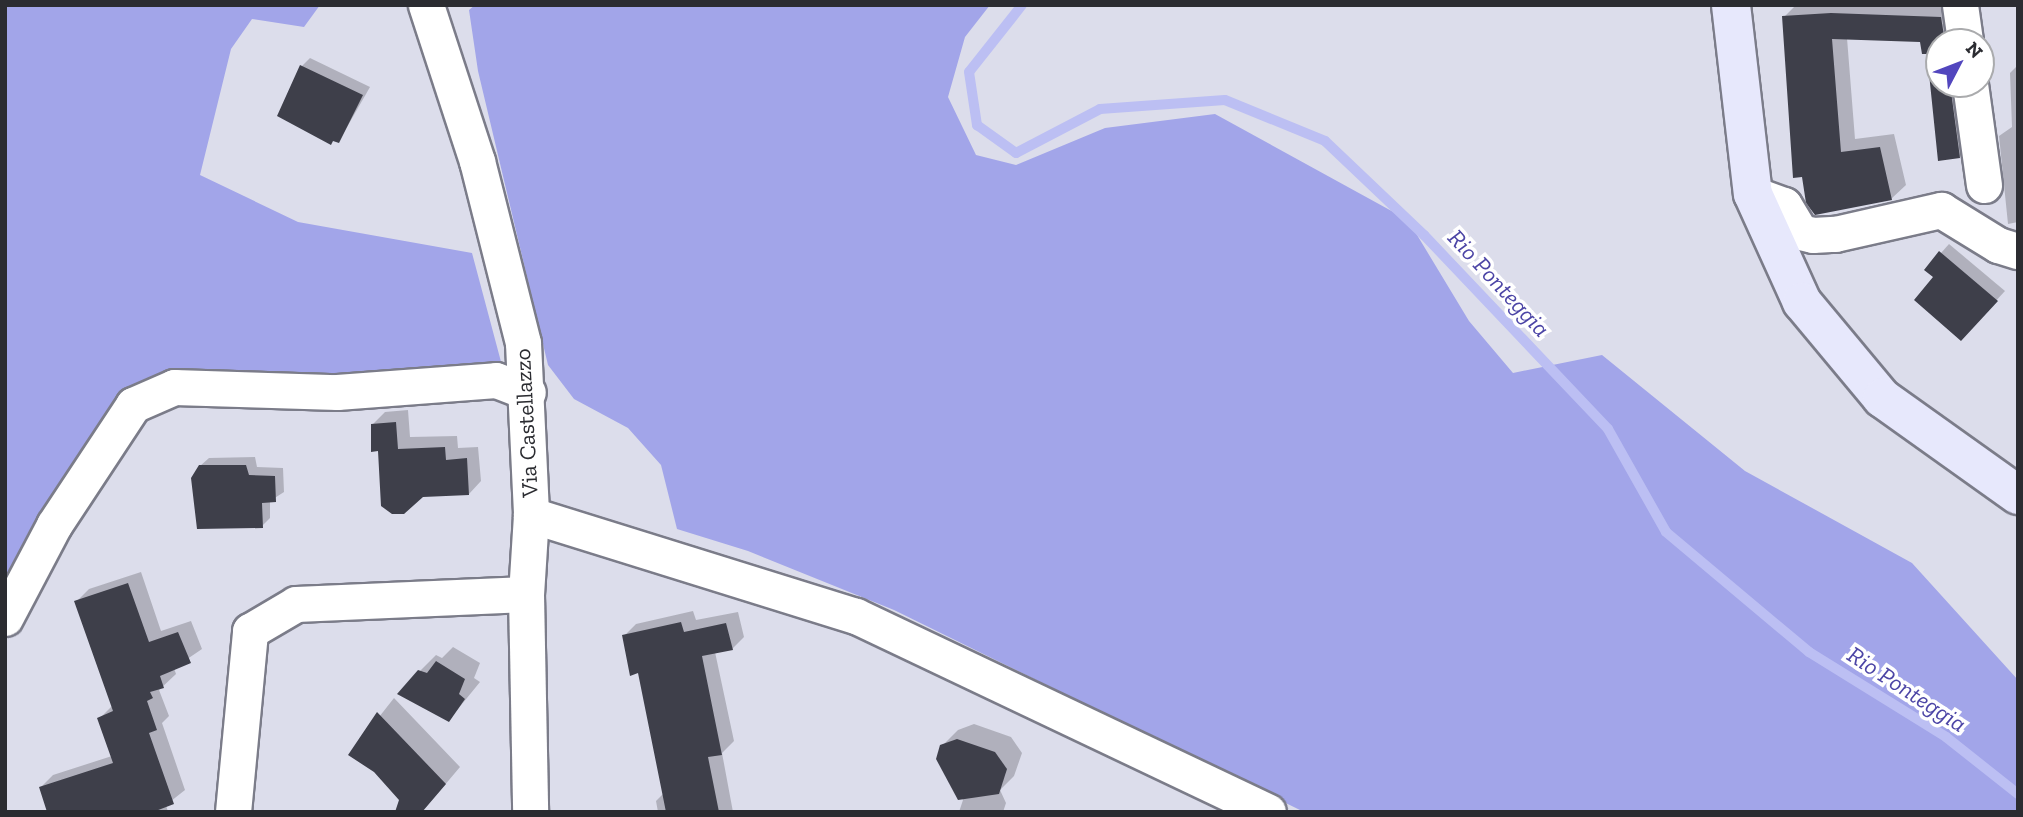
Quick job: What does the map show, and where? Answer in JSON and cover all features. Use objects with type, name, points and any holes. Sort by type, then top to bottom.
[{"type":"street","name":"Via Castellazzo","points":[[426,5],[477,161],[523,343],[528,392],[531,515],[526,594],[530,812]]},
{"type":"street","points":[[1731,5],[1751,180],[1802,302],[1830,340],[1882,398],[2018,495]]},
{"type":"street","points":[[1960,5],[1963,28]]},
{"type":"street","points":[[1972,98],[1984,185]]},
{"type":"street","points":[[1751,180],[1784,205],[1800,232],[1813,235],[1836,234],[1941,210],[1998,245],[2018,251]]},
{"type":"street","points":[[5,618],[54,525],[133,405],[174,387],[337,392],[496,380],[528,392]]},
{"type":"street","points":[[531,515],[856,616],[1268,812]]},
{"type":"street","points":[[233,812],[250,631],[296,604],[526,594]]},
{"type":"shaded area","points":[[5,5],[320,5],[304,27],[252,19],[231,49],[200,175],[298,222],[472,253],[504,373],[152,379],[5,589]]},
{"type":"shaded area","points":[[475,5],[990,5],[965,37],[948,97],[976,155],[1016,165],[1105,128],[1215,114],[1408,220],[1469,321],[1513,373],[1602,355],[1745,471],[1912,563],[2018,680],[2018,812],[1304,812],[894,610],[748,551],[677,529],[661,465],[628,428],[574,399],[548,365],[478,71],[469,10]]},
{"type":"building","points":[[1831,13],[1941,17],[1943,28],[1925,28],[1925,54],[1922,54],[1920,42],[1832,39],[1841,152],[1880,147],[1892,200],[1815,215],[1806,203],[1802,177],[1793,178],[1782,16]]},
{"type":"building","points":[[300,65],[363,95],[339,143],[333,141],[331,145],[277,116]]},
{"type":"building","points":[[1932,98],[1952,98],[1960,158],[1938,161]]},
{"type":"building","points":[[1939,251],[1998,301],[1961,341],[1914,300],[1933,277],[1924,270]]},
{"type":"building","points":[[396,422],[398,449],[445,447],[446,460],[467,458],[469,495],[423,497],[404,514],[392,514],[381,506],[378,451],[371,452],[371,424]]},
{"type":"building","points":[[199,465],[246,465],[249,475],[275,476],[276,502],[262,503],[263,528],[197,529],[191,478]]},
{"type":"building","points":[[128,583],[149,642],[178,632],[191,663],[160,676],[164,688],[150,692],[153,698],[147,701],[157,730],[149,733],[174,804],[153,812],[47,812],[39,787],[113,763],[97,718],[113,711],[74,601]]},
{"type":"building","points":[[681,622],[684,632],[726,623],[733,650],[702,656],[722,755],[708,757],[719,812],[666,812],[638,673],[630,676],[622,635]]},
{"type":"building","points":[[436,661],[465,679],[459,694],[465,699],[449,722],[397,694],[418,670],[427,673]]},
{"type":"building","points":[[377,712],[446,784],[422,812],[395,812],[399,800],[374,772],[348,755]]},
{"type":"building","points":[[957,739],[995,752],[1007,769],[999,794],[958,800],[936,759],[940,745]]},
{"type":"waterway","name":"Rio Ponteggia","points":[[1022,5],[969,72],[977,125],[1016,153],[1100,109],[1225,100],[1325,141],[1424,235],[1608,429],[1666,532],[1809,652],[1946,737],[2018,794]]}]
